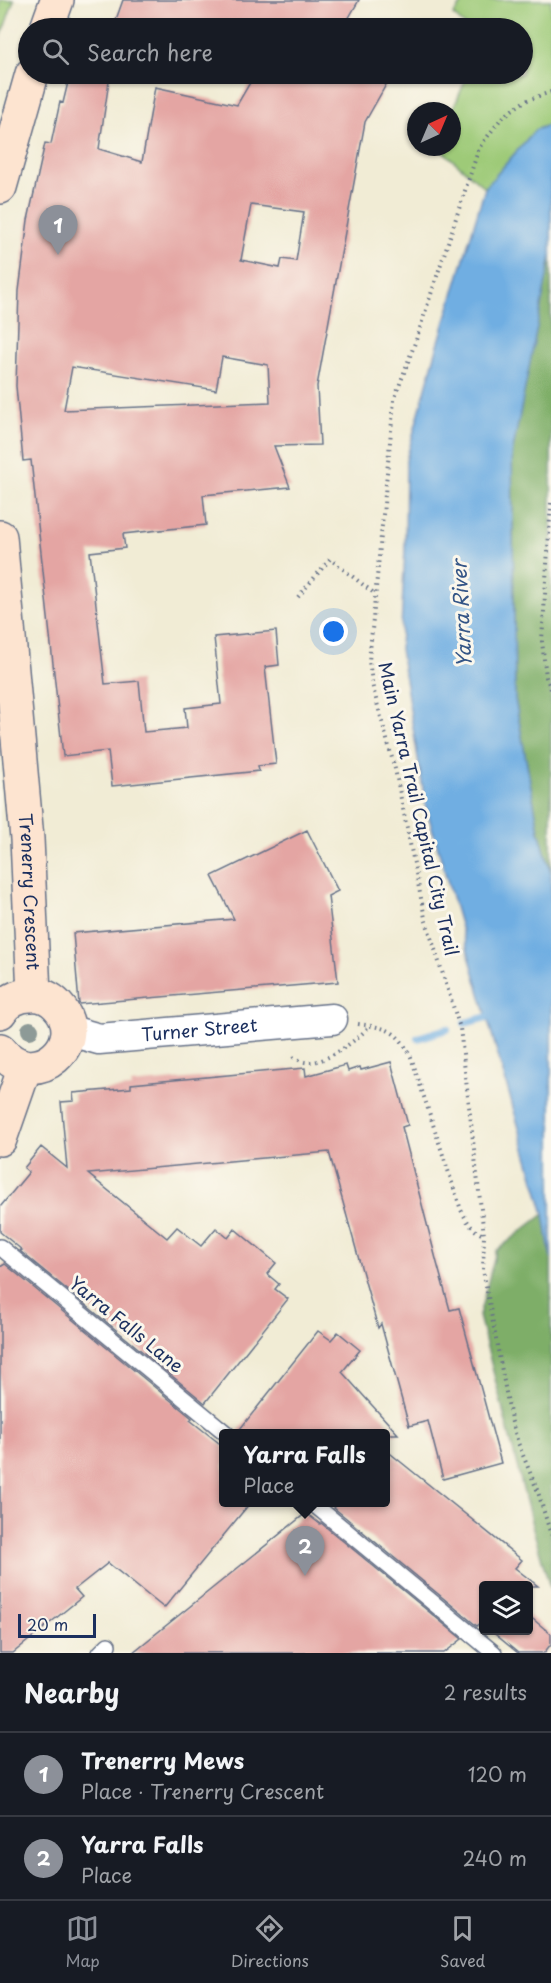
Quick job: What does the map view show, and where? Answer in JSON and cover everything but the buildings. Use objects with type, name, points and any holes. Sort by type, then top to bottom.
[{"type":"street","points":[[51,18],[57,0]]},
{"type":"street","points":[[0,187],[29,84]]},
{"type":"street","name":"Trenerry Crescent","points":[[0,537],[6,673],[27,839],[34,994]]},
{"type":"street","points":[[0,1012],[12,1000],[23,995],[34,994],[54,1002],[66,1019],[67,1030],[66,1040],[55,1058],[46,1064],[13,1058],[0,1139]]},
{"type":"street","name":"Turner Street","points":[[67,1030],[99,1039],[332,1019]]},
{"type":"lane","name":"Yarra Falls Lane","points":[[0,1247],[221,1429]]},
{"type":"lane","points":[[316,1507],[494,1653]]},
{"type":"path","name":"Main Yarra Trail Capital City Trail","points":[[551,92],[525,101],[500,120],[479,148],[394,400],[369,661],[373,688],[395,769],[425,918],[460,1028],[484,1235],[483,1270],[512,1419],[518,1443],[538,1492],[551,1535]]},
{"type":"path","points":[[551,503],[542,641],[546,677],[551,689]]},
{"type":"path","points":[[298,597],[330,559],[375,594]]},
{"type":"path","points":[[332,1019],[345,1023],[384,1027],[404,1043],[411,1057],[461,1210],[476,1232],[484,1235]]},
{"type":"path","points":[[293,1057],[305,1062],[316,1062],[341,1050],[371,1026]]},
{"type":"green space","points":[[0,0],[14,0],[0,40]]},
{"type":"green space","points":[[465,0],[551,0],[551,124],[535,130],[485,188],[448,156],[461,156],[461,102],[456,102],[464,84],[533,84],[533,18],[456,18],[453,15]]},
{"type":"green space","points":[[550,256],[551,873],[539,831],[515,699],[512,454]]},
{"type":"green space","points":[[544,1214],[551,1259],[551,1591],[479,1316],[496,1251]]},
{"type":"water","name":"Yarra River","points":[[551,124],[551,256],[512,454],[515,699],[539,831],[551,873],[551,1259],[544,1214],[426,807],[400,649],[405,549],[406,460],[435,355],[485,188],[535,130]]},
{"type":"waterway","points":[[465,1023],[487,1017]]},
{"type":"waterway","points":[[418,1038],[447,1029]]},
{"type":"place","name":"Trenerry Mews","points":[[58,255]]},
{"type":"place","name":"Yarra Falls","points":[[305,1576]]}]
